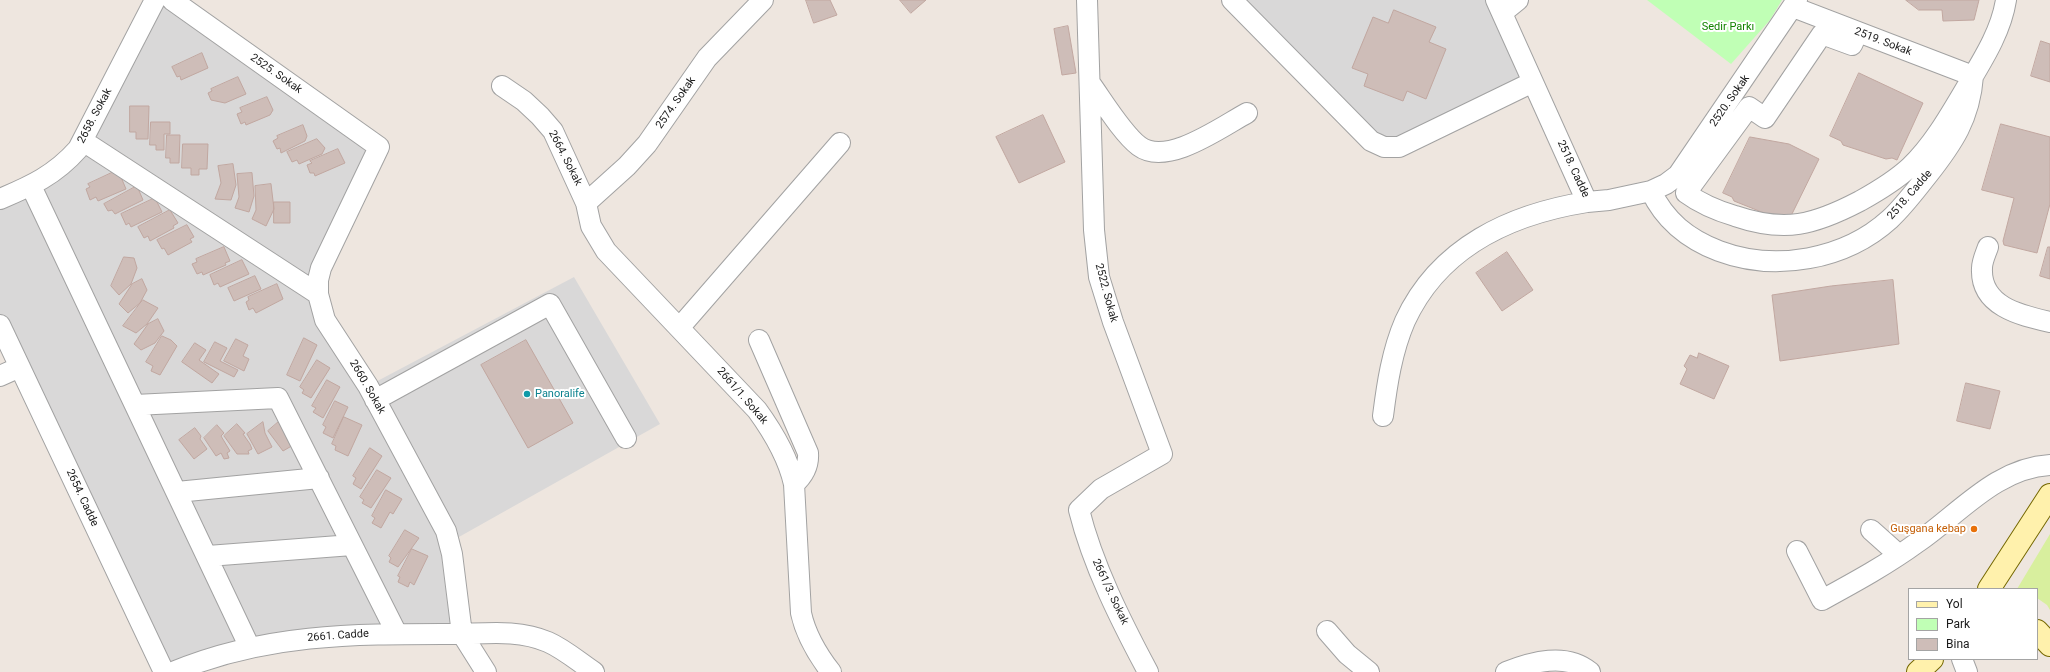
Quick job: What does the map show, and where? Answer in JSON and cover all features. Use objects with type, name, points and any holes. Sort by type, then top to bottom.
[{"type":"street","name":"2658. Sokak","points":[[0,199],[39,182],[64,164],[83,141],[155,0]]},
{"type":"street","name":"2525. Sokak","points":[[172,0],[379,147]]},
{"type":"street","name":"2574. Sokak","points":[[586,203],[623,171],[647,144],[707,58],[762,0]]},
{"type":"street","name":"2522. Sokak","points":[[1079,510],[1101,489],[1162,454],[1113,322],[1099,277],[1094,230],[1087,0]]},
{"type":"street","points":[[1232,0],[1371,141],[1384,147],[1399,147],[1533,82]]},
{"type":"street","points":[[1499,6],[1518,0]]},
{"type":"street","name":"2518. Cadde","points":[[1858,32],[1852,45],[1822,34],[1765,118],[1748,106],[1686,193],[1715,209],[1758,223],[1777,226],[1799,225],[1819,220],[1873,194],[1891,183],[1910,167],[1941,128],[1973,76],[1998,28],[2006,0]]},
{"type":"street","name":"2519. Sokak","points":[[1795,4],[1858,32],[1973,76]]},
{"type":"street","name":"2520. Sokak","points":[[1651,191],[1666,184],[1678,175],[1795,4]]},
{"type":"street","name":"2518. Cadde","points":[[1499,6],[1587,202],[1609,200],[1651,191],[1658,206],[1671,222],[1687,235],[1706,246],[1730,255],[1757,261],[1788,262],[1816,257],[1843,248],[1867,237],[1890,220],[1908,201],[1945,152],[1963,121],[1972,95],[1973,76]]},
{"type":"street","points":[[1090,83],[1129,136],[1139,146],[1151,152],[1167,152],[1183,147],[1247,113]]},
{"type":"street","name":"2664. Sokak","points":[[502,86],[524,101],[553,131],[586,203]]},
{"type":"street","points":[[83,141],[318,294]]},
{"type":"street","points":[[680,327],[840,143]]},
{"type":"street","name":"2660. Sokak","points":[[379,147],[321,268],[318,280],[320,307],[331,332],[359,370],[446,531],[452,554],[462,634]]},
{"type":"street","points":[[31,186],[208,556],[250,648]]},
{"type":"street","points":[[1383,416],[1388,378],[1405,322],[1423,291],[1441,268],[1463,248],[1489,233],[1523,218],[1555,207],[1587,202]]},
{"type":"street","name":"2661/1. Sokak","points":[[586,203],[591,226],[606,251],[680,327],[763,418],[783,454],[794,484],[801,613],[808,637],[831,672]]},
{"type":"street","points":[[1988,247],[1982,266],[1983,282],[1990,298],[2002,308],[2050,322]]},
{"type":"street","points":[[375,400],[550,304],[626,438]]},
{"type":"street","name":"2654. Cadde","points":[[0,325],[164,672]]},
{"type":"street","points":[[759,340],[808,453],[808,465],[805,472],[794,484]]},
{"type":"street","points":[[0,376],[20,367]]},
{"type":"street","points":[[136,406],[278,398],[397,634]]},
{"type":"street","points":[[1797,551],[1822,600],[1899,555],[1942,525],[1989,486],[2014,474],[2041,466],[2050,465]]},
{"type":"street","points":[[177,492],[319,478]]},
{"type":"street","points":[[1990,588],[2050,494]]},
{"type":"street","name":"2661/3. Sokak","points":[[1079,510],[1088,542],[1099,571],[1148,672]]},
{"type":"street","points":[[1871,530],[1899,555]]},
{"type":"street","points":[[208,556],[352,545]]},
{"type":"street","points":[[1327,631],[1347,654],[1369,672]]},
{"type":"street","points":[[2038,632],[2050,645]]},
{"type":"street","name":"2661. Cadde","points":[[173,672],[207,659],[250,648],[321,636],[509,633],[532,636],[549,642],[594,672]]},
{"type":"street","points":[[462,634],[486,672]]},
{"type":"street","points":[[1506,672],[1530,668],[1550,660],[1570,662],[1590,672]]},
{"type":"street","points":[[1918,672],[1931,660]]},
{"type":"street","points":[[1962,660],[1967,672]]},
{"type":"shaded area","points":[[155,0],[172,0],[379,147],[318,294],[368,386],[574,277],[660,424],[450,542],[462,634],[370,634],[173,672],[0,325],[0,199],[56,171]]},
{"type":"shaded area","points":[[1232,0],[1496,0],[1533,82],[1392,148]]},
{"type":"green space","name":"Sedir Parkı","points":[[1647,0],[1782,0],[1770,20],[1731,64]]},
{"type":"green space","points":[[2050,534],[2050,610],[2047,605],[2038,599],[2038,588],[2018,588]]},
{"type":"building","points":[[806,0],[830,0],[837,15],[814,23]]},
{"type":"building","points":[[900,0],[926,0],[911,13]]},
{"type":"building","points":[[1906,0],[1979,0],[1974,20],[1943,21],[1942,10],[1919,10]]},
{"type":"building","points":[[1394,10],[1436,27],[1429,42],[1446,49],[1426,99],[1407,91],[1403,101],[1364,86],[1368,74],[1352,68],[1373,17],[1388,23]]},
{"type":"building","points":[[1068,26],[1076,73],[1062,75],[1054,29]]},
{"type":"building","points":[[2041,41],[2050,44],[2050,82],[2031,76]]},
{"type":"building","points":[[202,53],[208,68],[181,80],[180,76],[177,77],[172,67]]},
{"type":"building","points":[[1859,73],[1923,103],[1897,160],[1892,158],[1886,159],[1843,145],[1841,141],[1830,136]]},
{"type":"building","points":[[238,77],[246,94],[225,103],[211,100],[208,93],[212,91],[211,89]]},
{"type":"building","points":[[267,97],[273,110],[270,115],[246,125],[245,122],[241,124],[237,114],[242,112],[240,108]]},
{"type":"building","points":[[130,106],[149,106],[148,139],[136,139],[136,132],[130,132]]},
{"type":"building","points":[[1043,115],[1065,162],[1019,183],[996,137]]},
{"type":"building","points":[[151,122],[170,122],[170,134],[164,134],[164,150],[156,150],[156,145],[150,145]]},
{"type":"building","points":[[2001,124],[2050,137],[2050,204],[2037,253],[2004,245],[2003,241],[2014,198],[1982,190]]},
{"type":"building","points":[[303,125],[307,136],[305,141],[281,153],[280,148],[277,149],[273,141],[278,138],[277,136]]},
{"type":"building","points":[[167,135],[180,135],[179,163],[170,163],[170,158],[166,158]]},
{"type":"building","points":[[1750,137],[1789,144],[1819,159],[1790,218],[1774,217],[1734,201],[1732,197],[1723,193]]},
{"type":"building","points":[[317,139],[325,148],[322,154],[299,164],[297,160],[292,162],[287,152]]},
{"type":"building","points":[[183,144],[208,144],[207,169],[199,169],[199,175],[191,175],[191,168],[182,168]]},
{"type":"building","points":[[338,149],[345,163],[315,176],[314,173],[310,173],[307,165],[312,163],[310,161]]},
{"type":"building","points":[[233,164],[236,185],[231,200],[215,199],[221,183],[218,166]]},
{"type":"building","points":[[118,170],[126,189],[98,201],[96,197],[90,200],[86,189],[90,187],[88,184]]},
{"type":"building","points":[[252,173],[254,196],[249,212],[235,208],[239,197],[237,174]]},
{"type":"building","points":[[271,184],[274,209],[266,226],[252,219],[256,210],[255,186]]},
{"type":"building","points":[[137,186],[143,200],[115,214],[112,210],[108,211],[104,204]]},
{"type":"building","points":[[155,198],[162,212],[131,227],[129,223],[126,225],[121,214]]},
{"type":"building","points":[[274,202],[290,202],[290,223],[274,223]]},
{"type":"building","points":[[170,210],[178,223],[173,226],[174,228],[150,241],[148,236],[144,238],[138,227]]},
{"type":"building","points":[[187,225],[194,237],[190,239],[192,242],[168,255],[164,248],[162,249],[157,240]]},
{"type":"building","points":[[224,247],[230,261],[225,263],[226,265],[203,275],[202,272],[197,274],[192,264],[197,262],[196,259]]},
{"type":"building","points":[[2048,247],[2050,247],[2050,279],[2040,276]]},
{"type":"building","points":[[1507,252],[1533,290],[1502,311],[1476,273]]},
{"type":"building","points":[[124,257],[134,258],[137,268],[131,284],[119,295],[111,286]]},
{"type":"building","points":[[242,260],[249,274],[220,287],[218,283],[214,285],[210,275]]},
{"type":"building","points":[[255,276],[261,289],[234,301],[228,288]]},
{"type":"building","points":[[142,279],[147,290],[140,303],[128,313],[119,304],[132,284]]},
{"type":"building","points":[[1893,280],[1899,344],[1780,361],[1772,295],[1831,286]]},
{"type":"building","points":[[277,284],[283,299],[256,313],[253,308],[249,310],[246,302],[249,300],[248,297]]},
{"type":"building","points":[[143,300],[158,308],[147,324],[136,333],[123,326]]},
{"type":"building","points":[[158,319],[164,331],[155,343],[141,350],[134,344],[148,324]]},
{"type":"building","points":[[162,336],[171,340],[177,346],[160,375],[151,371],[153,366],[146,362]]},
{"type":"building","points":[[304,338],[317,345],[300,381],[287,375]]},
{"type":"building","points":[[236,339],[248,345],[243,356],[249,359],[244,371],[224,361]]},
{"type":"building","name":"Panoralife","points":[[526,340],[573,423],[528,448],[481,365]]},
{"type":"building","points":[[215,342],[227,348],[220,361],[238,370],[234,377],[204,362]]},
{"type":"building","points":[[195,343],[206,350],[199,360],[219,374],[212,383],[182,362]]},
{"type":"building","points":[[1699,353],[1729,366],[1714,399],[1680,384],[1687,369],[1684,366],[1690,355],[1697,358]]},
{"type":"building","points":[[317,360],[330,368],[311,398],[302,393],[304,390],[300,387]]},
{"type":"building","points":[[327,380],[340,387],[323,418],[313,412],[316,408],[312,406]]},
{"type":"building","points":[[1966,383],[2000,391],[1990,429],[1957,421]]},
{"type":"building","points":[[335,401],[348,407],[333,438],[323,433],[326,427],[323,425]]},
{"type":"building","points":[[344,417],[362,425],[348,456],[335,450],[336,446],[332,444]]},
{"type":"building","points":[[282,419],[295,444],[283,451],[268,431]]},
{"type":"building","points":[[263,422],[265,433],[272,447],[258,454],[247,434]]},
{"type":"building","points":[[237,424],[245,433],[243,434],[252,449],[248,451],[249,454],[237,454],[224,436]]},
{"type":"building","points":[[217,425],[224,433],[221,436],[230,451],[227,453],[229,458],[224,459],[221,453],[216,456],[204,438]]},
{"type":"building","points":[[195,428],[201,436],[200,439],[207,449],[194,459],[179,440]]},
{"type":"building","points":[[370,448],[382,456],[361,489],[353,484],[356,478],[353,476]]},
{"type":"building","points":[[377,470],[391,478],[371,508],[362,503],[364,500],[360,497]]},
{"type":"building","points":[[386,490],[402,499],[393,514],[390,512],[381,528],[372,523],[375,518],[372,516]]},
{"type":"building","points":[[405,530],[419,538],[398,567],[389,562],[391,558],[389,556]]},
{"type":"building","points":[[412,549],[428,556],[414,585],[410,582],[408,587],[398,582],[400,577],[398,576]]},
{"type":"place","name":"Panoralife","points":[[527,394]]},
{"type":"place","name":"Guşgana kebap","points":[[1974,529]]}]
